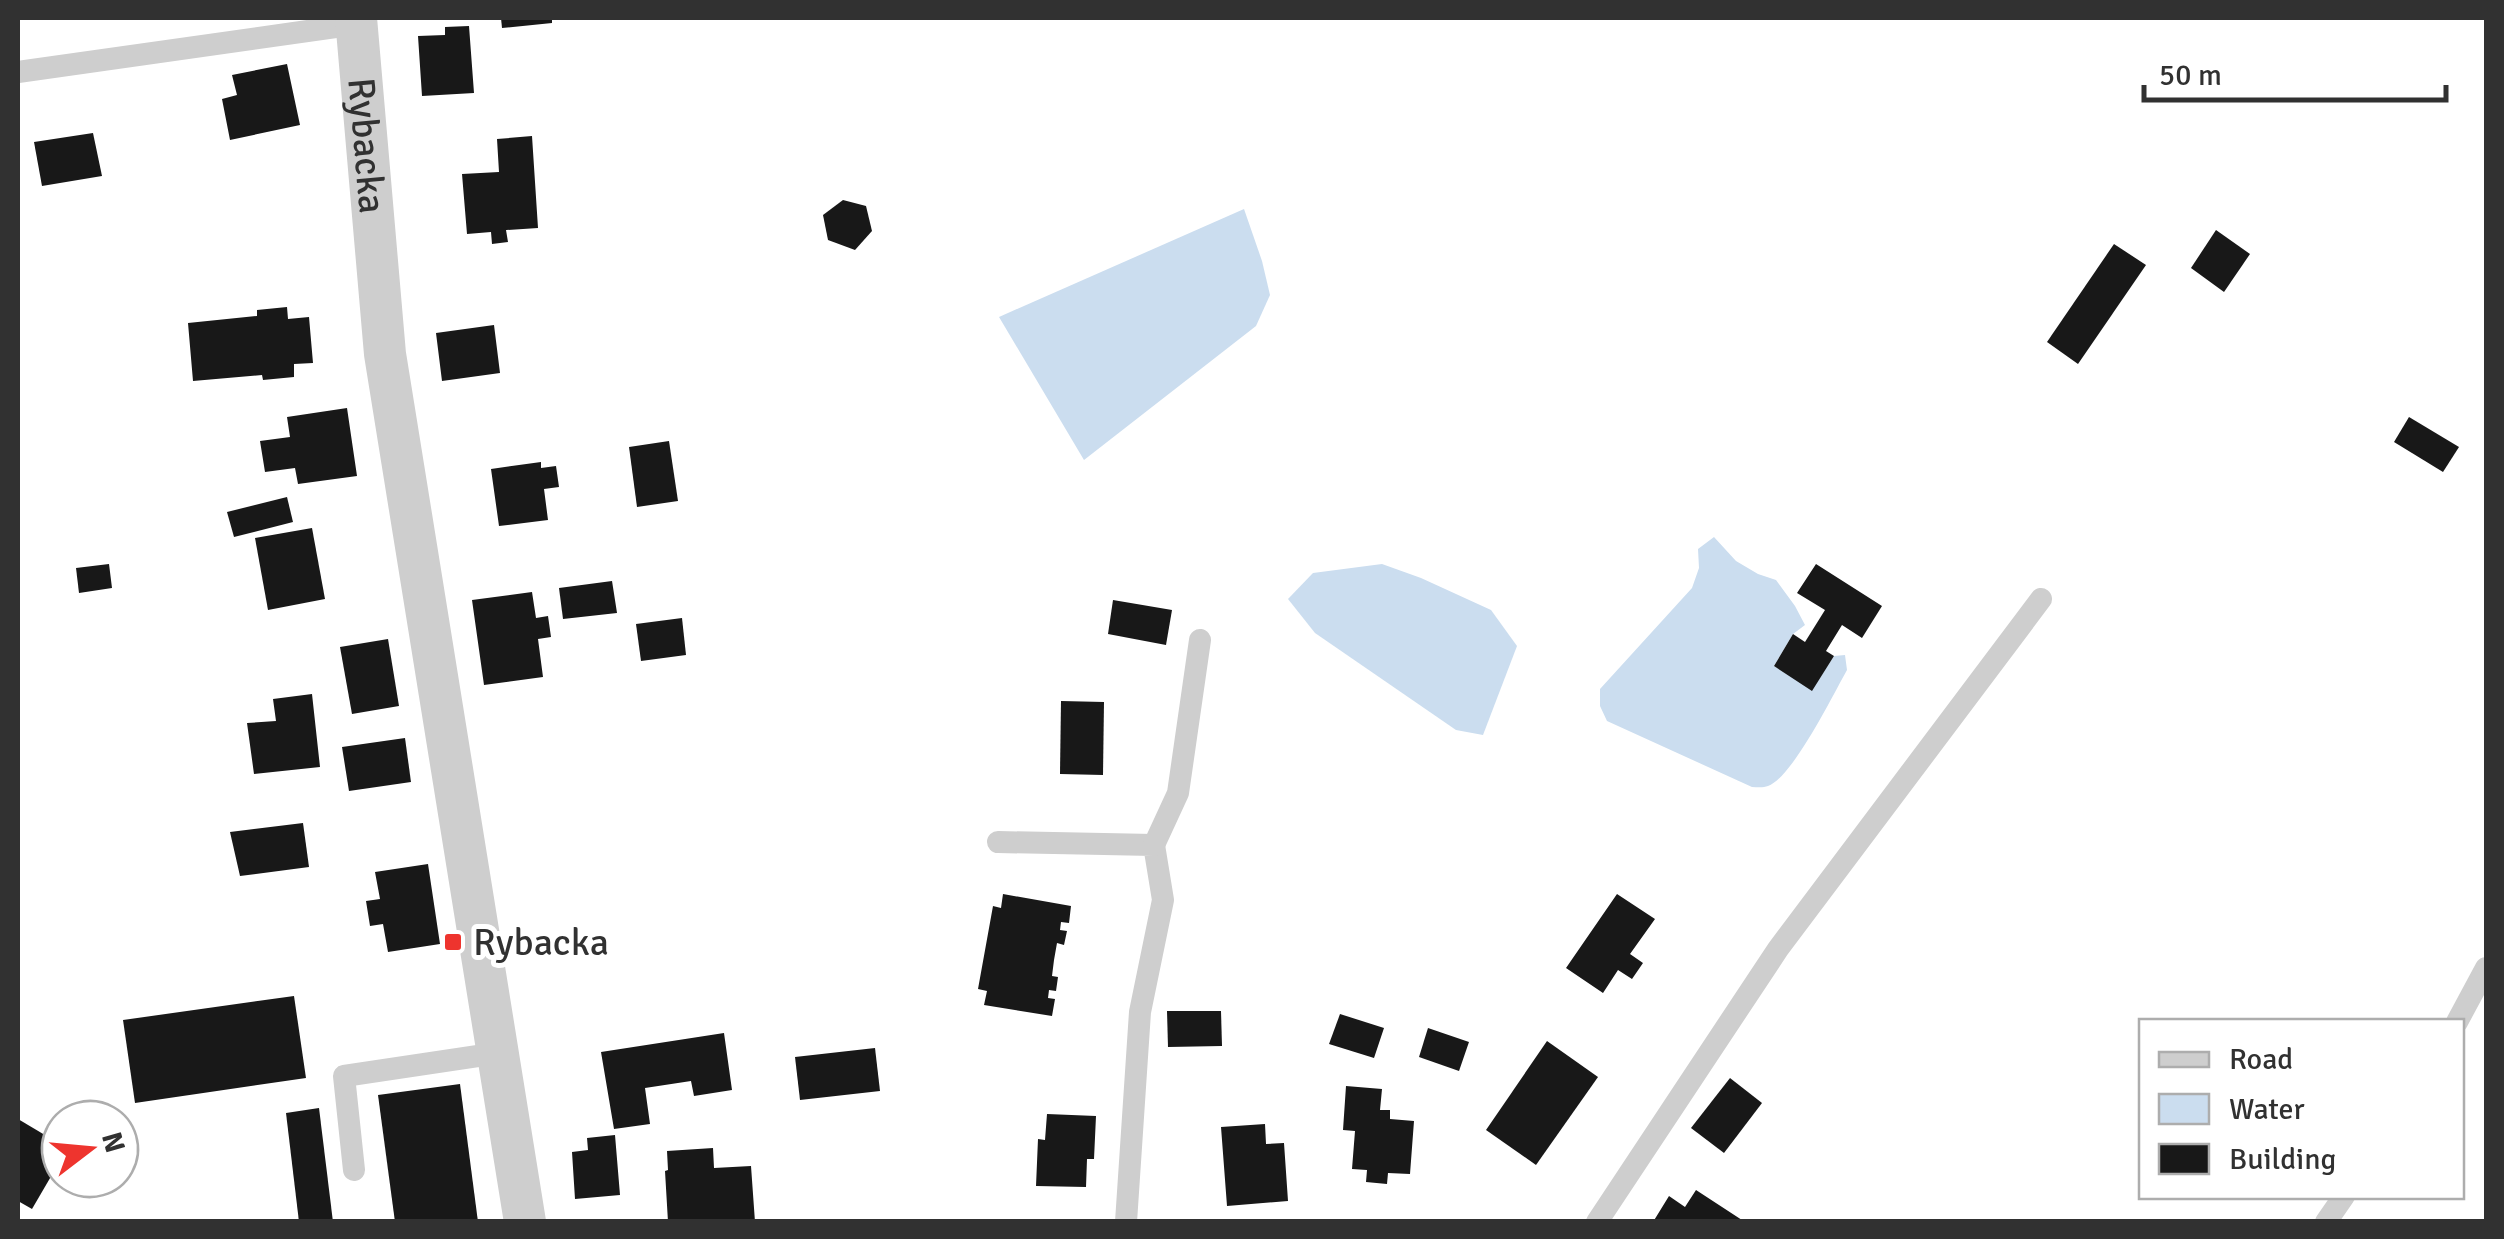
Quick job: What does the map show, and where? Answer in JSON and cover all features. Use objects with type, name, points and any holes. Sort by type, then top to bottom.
[{"type":"street","name":"Rybacka","points":[[357,21],[385,354],[526,1222]]},
{"type":"lane","points":[[18,72],[357,21]]},
{"type":"lane","points":[[1598,1222],[1778,949],[2041,600]]},
{"type":"lane","points":[[1126,1222],[1140,1012],[1164,900],[1154,845],[1178,793],[1200,640]]},
{"type":"lane","points":[[998,842],[1154,845]]},
{"type":"lane","points":[[2459,1019],[2486,968]]},
{"type":"lane","points":[[354,1170],[344,1076],[498,1053]]},
{"type":"lane","points":[[2326,1222],[2342,1199]]},
{"type":"water","points":[[1244,209],[1270,295],[1256,326],[1084,460],[999,317]]},
{"type":"water","points":[[1714,537],[1736,561],[1776,580],[1805,625],[1793,634],[1774,666],[1812,690],[1834,656],[1845,655],[1847,670],[1811,734],[1778,780],[1766,787],[1752,787],[1607,721],[1600,706],[1600,689],[1692,588],[1699,568],[1698,549]]},
{"type":"water","points":[[1382,564],[1491,610],[1517,646],[1483,735],[1456,730],[1315,633],[1288,599],[1313,573]]},
{"type":"building","points":[[501,18],[552,18],[552,23],[502,28]]},
{"type":"building","points":[[469,26],[474,93],[422,96],[418,36],[445,35],[445,27]]},
{"type":"building","points":[[287,64],[300,125],[230,140],[222,99],[237,95],[232,75]]},
{"type":"building","points":[[93,133],[102,176],[42,186],[34,142]]},
{"type":"building","points":[[532,136],[538,228],[506,230],[508,242],[492,244],[491,232],[467,234],[462,174],[499,172],[497,139]]},
{"type":"building","points":[[843,200],[866,206],[872,231],[855,250],[828,240],[823,215]]},
{"type":"building","points":[[2216,230],[2250,254],[2224,292],[2191,268]]},
{"type":"building","points":[[2114,244],[2146,265],[2078,364],[2047,342]]},
{"type":"building","points":[[287,307],[288,319],[309,317],[313,363],[294,364],[294,377],[263,380],[262,375],[193,381],[188,323],[257,316],[257,310]]},
{"type":"building","points":[[494,325],[500,373],[442,381],[436,333]]},
{"type":"building","points":[[347,408],[357,476],[298,484],[295,468],[265,472],[260,441],[290,437],[287,417]]},
{"type":"building","points":[[2409,417],[2459,447],[2443,472],[2394,442]]},
{"type":"building","points":[[669,441],[678,501],[637,507],[629,447]]},
{"type":"building","points":[[541,462],[541,468],[556,466],[559,487],[544,489],[548,520],[499,526],[491,469]]},
{"type":"building","points":[[287,497],[293,522],[234,537],[227,512]]},
{"type":"building","points":[[312,528],[325,599],[268,610],[255,538]]},
{"type":"building","points":[[109,564],[112,588],[79,593],[76,568]]},
{"type":"building","points":[[1816,564],[1882,606],[1862,638],[1842,625],[1826,651],[1834,656],[1812,691],[1774,666],[1793,634],[1805,642],[1825,610],[1797,593]]},
{"type":"building","points":[[612,581],[617,613],[563,619],[559,588]]},
{"type":"building","points":[[532,592],[536,618],[548,616],[551,637],[538,639],[543,677],[484,685],[472,600]]},
{"type":"building","points":[[1113,600],[1172,610],[1166,645],[1108,634]]},
{"type":"building","points":[[682,618],[686,655],[641,661],[636,624]]},
{"type":"building","points":[[388,639],[399,706],[352,714],[340,647]]},
{"type":"building","points":[[312,694],[320,767],[254,774],[247,723],[276,721],[273,699]]},
{"type":"building","points":[[1061,701],[1104,702],[1103,775],[1060,774]]},
{"type":"building","points":[[405,738],[411,782],[349,791],[342,747]]},
{"type":"building","points":[[303,823],[309,867],[240,876],[230,832]]},
{"type":"building","points":[[428,864],[440,944],[388,952],[383,924],[370,926],[366,901],[380,899],[375,872]]},
{"type":"building","points":[[1003,894],[1071,906],[1069,923],[1061,922],[1060,930],[1067,931],[1064,945],[1057,943],[1054,960],[1052,976],[1058,977],[1056,991],[1049,990],[1048,998],[1055,999],[1052,1016],[984,1005],[987,991],[978,989],[993,906],[1001,908]]},
{"type":"building","points":[[1617,894],[1655,919],[1630,954],[1643,963],[1632,979],[1618,970],[1603,993],[1566,968]]},
{"type":"building","points":[[294,996],[306,1078],[140,1102],[134,1099],[123,1020]]},
{"type":"building","points":[[1167,1011],[1221,1011],[1222,1046],[1168,1047]]},
{"type":"building","points":[[1340,1014],[1384,1028],[1374,1058],[1329,1044]]},
{"type":"building","points":[[1428,1028],[1469,1042],[1459,1071],[1419,1057]]},
{"type":"building","points":[[724,1033],[732,1090],[694,1096],[691,1081],[645,1088],[650,1124],[614,1129],[601,1052]]},
{"type":"building","points":[[1547,1041],[1598,1077],[1536,1165],[1486,1130]]},
{"type":"building","points":[[875,1048],[880,1091],[800,1100],[795,1057]]},
{"type":"building","points":[[1730,1078],[1762,1103],[1724,1153],[1691,1128]]},
{"type":"building","points":[[460,1084],[478,1222],[395,1222],[378,1095]]},
{"type":"building","points":[[1346,1086],[1382,1089],[1380,1110],[1390,1110],[1390,1119],[1414,1121],[1410,1174],[1388,1173],[1387,1184],[1366,1182],[1367,1170],[1352,1169],[1355,1131],[1343,1130]]},
{"type":"building","points":[[319,1108],[333,1222],[299,1222],[286,1113]]},
{"type":"building","points":[[1047,1114],[1096,1116],[1094,1159],[1087,1159],[1086,1187],[1036,1186],[1038,1139],[1045,1140]]},
{"type":"building","points":[[18,1119],[40,1132],[40,1195],[32,1209],[18,1201]]},
{"type":"building","points":[[1265,1124],[1266,1144],[1284,1143],[1288,1201],[1227,1206],[1221,1127]]},
{"type":"building","points":[[615,1135],[620,1195],[575,1199],[572,1152],[588,1150],[587,1138]]},
{"type":"building","points":[[713,1148],[714,1168],[751,1166],[755,1222],[668,1222],[667,1151]]},
{"type":"building","points":[[1696,1190],[1745,1222],[1653,1222],[1669,1196],[1685,1207]]},
{"type":"place","name":"Rybacka","points":[[453,942]]}]
